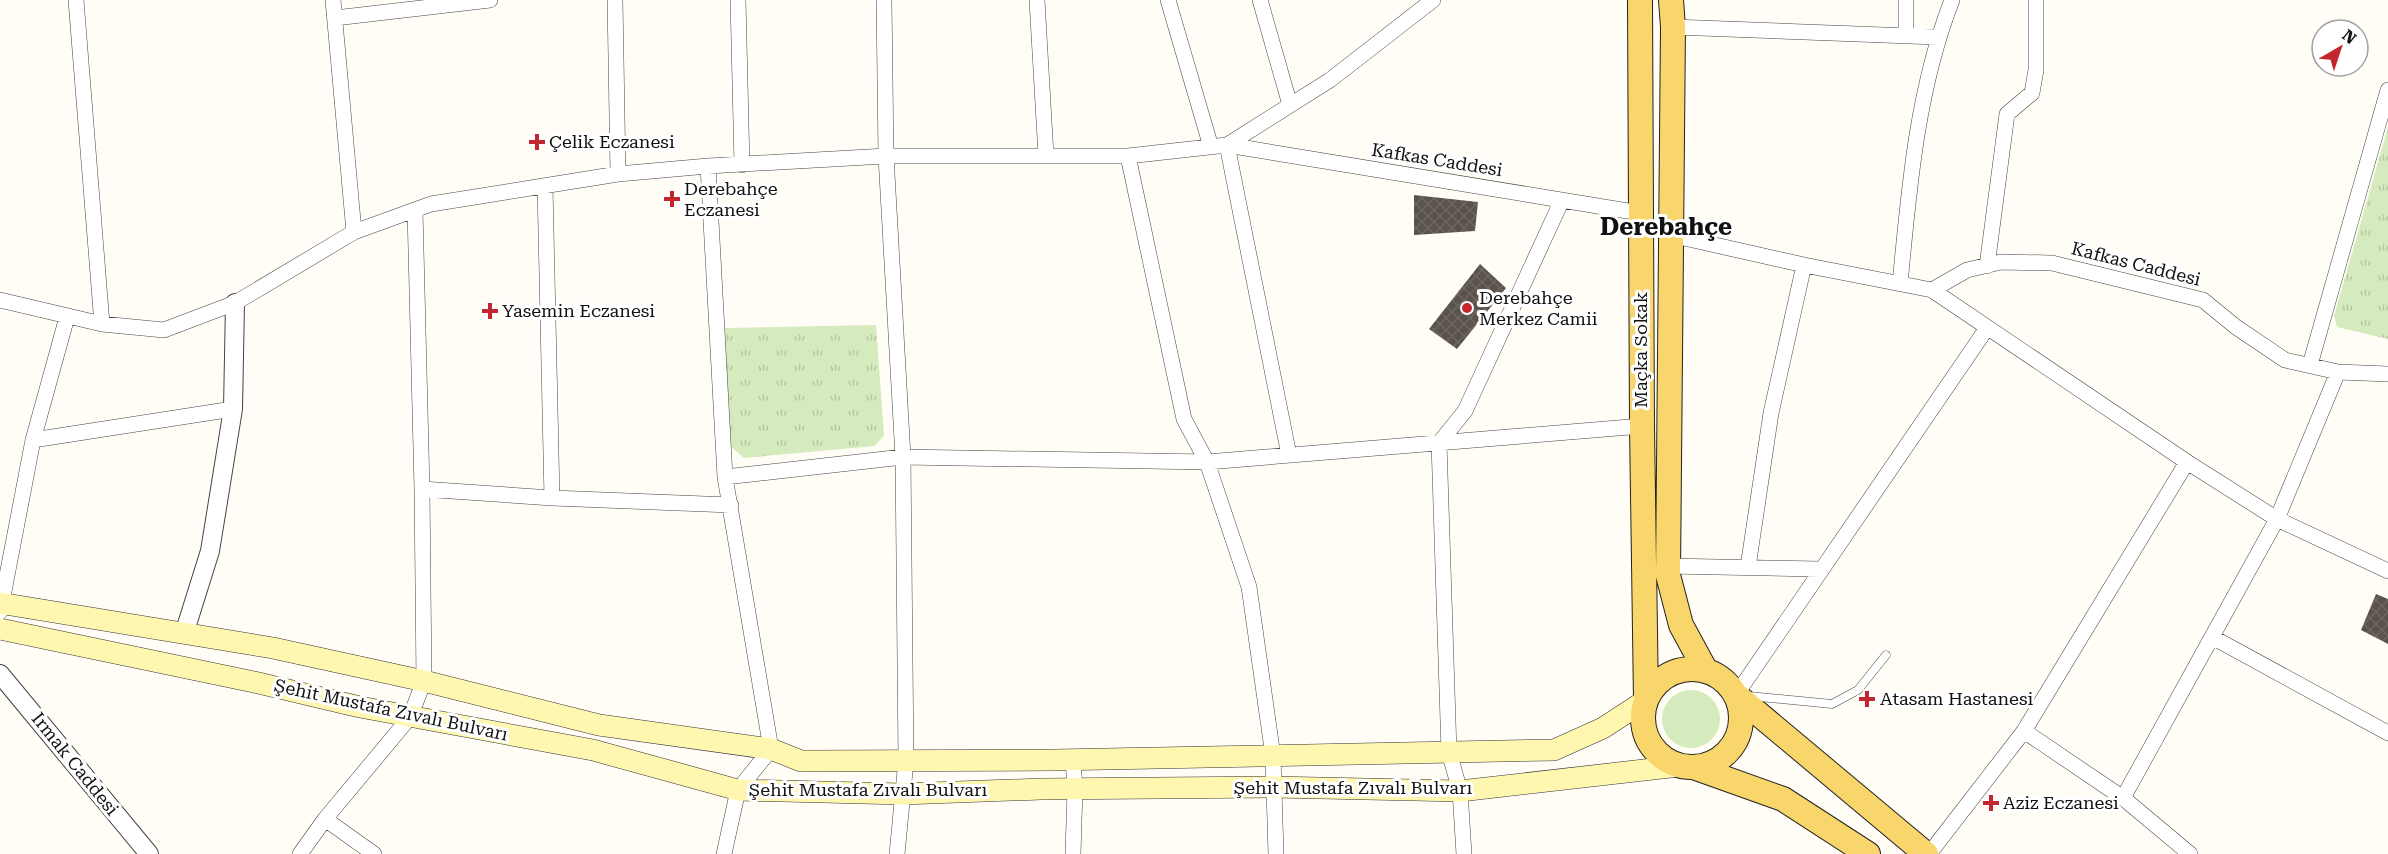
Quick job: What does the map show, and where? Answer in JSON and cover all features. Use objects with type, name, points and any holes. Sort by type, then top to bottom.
[{"type":"main road","name":"Maçka Sokak","points":[[1640,0],[1640,213],[1646,700]]},
{"type":"main road","name":"Maçka Sokak","points":[[1671,0],[1673,27],[1668,575],[1681,625],[1706,671]]},
{"type":"main road","name":"Şehit Mustafa Zıvalı Bulvarı","points":[[1,606],[273,648],[424,681],[598,725],[771,749],[801,761],[1073,760],[1554,750],[1603,728],[1646,700]]},
{"type":"main road","name":"Şehit Mustafa Zıvalı Bulvarı","points":[[0,629],[411,717],[593,750],[738,790],[903,794],[1273,787],[1460,791],[1688,767],[1783,799],[1868,854]]},
{"type":"main road","points":[[1736,695],[1741,710],[1741,727],[1736,742],[1726,755],[1712,764],[1688,767],[1664,760],[1652,748],[1644,733],[1642,716],[1646,700],[1653,687],[1671,674],[1691,669],[1706,671],[1723,680],[1736,695],[1928,854]]},
{"type":"street","points":[[76,0],[102,324]]},
{"type":"street","points":[[333,0],[354,232]]},
{"type":"street","points":[[335,18],[490,0]]},
{"type":"street","points":[[615,0],[618,174]]},
{"type":"street","points":[[738,0],[742,165]]},
{"type":"street","points":[[884,0],[886,156],[903,457],[906,761],[897,854]]},
{"type":"street","points":[[1037,0],[1046,156]]},
{"type":"street","points":[[1168,0],[1211,147]]},
{"type":"street","points":[[1260,0],[1290,105]]},
{"type":"street","points":[[0,300],[102,324],[164,330],[235,303],[354,232],[432,204],[618,174],[708,166],[886,156],[1128,156],[1227,145],[1330,80],[1433,0]]},
{"type":"street","points":[[1906,0],[1906,36]]},
{"type":"street","points":[[1900,284],[1912,163],[1937,38],[1952,0]]},
{"type":"street","points":[[1986,266],[2007,114],[2032,93],[2036,70],[2036,0]]},
{"type":"street","points":[[1673,27],[1937,38]]},
{"type":"street","points":[[2310,365],[2388,90]]},
{"type":"street","points":[[1227,145],[1289,455]]},
{"type":"street","name":"Kafkas Caddesi","points":[[1227,145],[1640,213]]},
{"type":"street","points":[[1128,156],[1184,419],[1207,462],[1250,587],[1273,756],[1276,854]]},
{"type":"street","points":[[708,166],[725,477],[771,749],[738,790],[724,854]]},
{"type":"street","points":[[545,186],[552,498]]},
{"type":"street","points":[[1464,854],[1460,791],[1449,752],[1439,443],[1465,411],[1563,200]]},
{"type":"street","points":[[300,854],[325,819],[411,717],[424,681],[415,210]]},
{"type":"street","points":[[1671,235],[1804,265],[1932,290],[2187,462],[2277,519],[2388,572]]},
{"type":"street","name":"Kafkas Caddesi","points":[[1932,290],[1967,270],[2001,262],[2052,263],[2203,300],[2236,327],[2285,360],[2338,372],[2388,374]]},
{"type":"street","points":[[1748,567],[1771,413],[1804,265]]},
{"type":"street","points":[[184,634],[210,550],[233,409],[235,303]]},
{"type":"street","points":[[1,606],[33,440],[67,317]]},
{"type":"street","points":[[1736,695],[1987,328]]},
{"type":"street","points":[[2123,798],[2277,519],[2338,372]]},
{"type":"street","points":[[33,440],[233,409]]},
{"type":"street","points":[[725,477],[903,457],[1207,462],[1642,426]]},
{"type":"street","points":[[1928,854],[2024,731],[2187,462]]},
{"type":"street","points":[[422,489],[552,498],[731,505]]},
{"type":"street","points":[[1668,566],[1820,569]]},
{"type":"street","points":[[2211,637],[2388,733]]},
{"type":"street","name":"Irmak Caddesi","points":[[0,674],[149,854]]},
{"type":"street","points":[[2024,731],[2123,798],[2190,854]]},
{"type":"street","points":[[1073,760],[1075,789],[1073,854]]},
{"type":"street","points":[[325,819],[374,854]]},
{"type":"lane","points":[[1736,695],[1832,704],[1858,690],[1886,655]]},
{"type":"green space","points":[[2388,127],[2388,339],[2337,327],[2334,316]]},
{"type":"green space","points":[[876,325],[884,435],[875,446],[744,458],[729,445],[725,328]]},
{"type":"green space","points":[[1685,690],[1697,690],[1712,698],[1720,713],[1720,725],[1712,740],[1697,748],[1685,748],[1670,740],[1662,725],[1662,713],[1670,698]]},
{"type":"building","points":[[1414,195],[1478,202],[1475,231],[1414,235]]},
{"type":"building","name":"Derebahçe Merkez Camii","points":[[1480,264],[1506,288],[1457,349],[1429,329]]},
{"type":"building","points":[[2376,594],[2388,599],[2388,644],[2361,630]]},
{"type":"place","name":"Çelik Eczanesi","points":[[537,142]]},
{"type":"place","name":"Derebahçe Eczanesi","points":[[672,199]]},
{"type":"place","name":"Derebahçe Merkez Camii","points":[[1467,308]]},
{"type":"place","name":"Yasemin Eczanesi","points":[[490,311]]},
{"type":"place","name":"Atasam Hastanesi","points":[[1867,699]]},
{"type":"place","name":"Aziz Eczanesi","points":[[1991,803]]},
{"type":"district","name":"Derebahçe","points":[[1666,227]]}]
